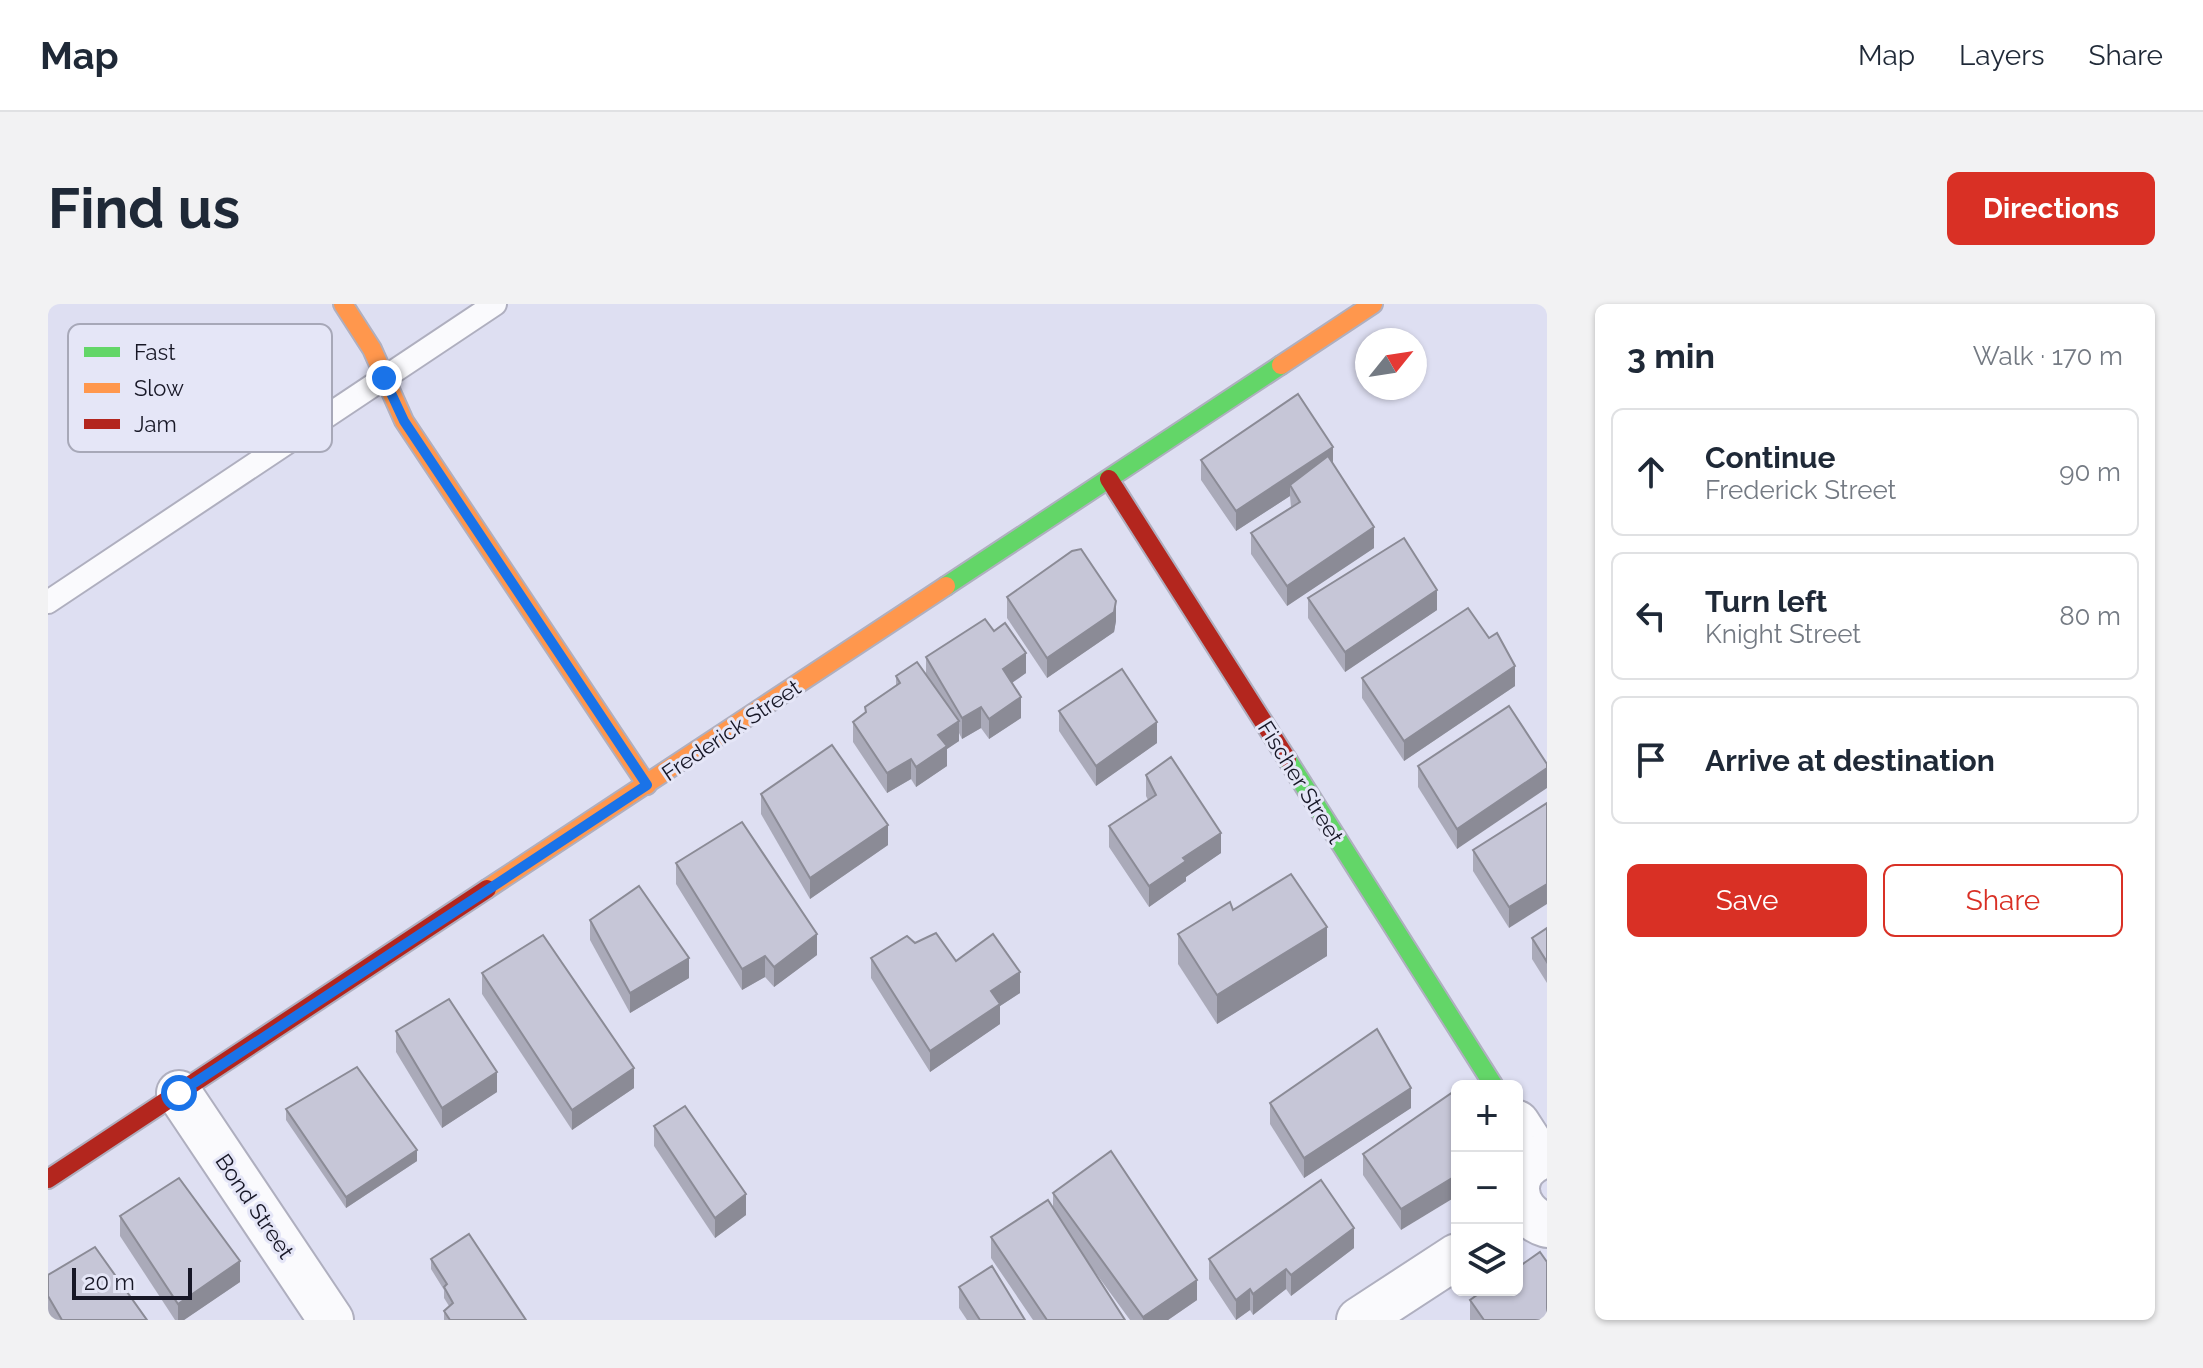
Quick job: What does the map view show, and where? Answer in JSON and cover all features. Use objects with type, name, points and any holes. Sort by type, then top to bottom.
[{"type":"street","points":[[343,304],[372,349],[404,421],[647,785]]},
{"type":"street","name":"Frederick Street","points":[[48,1179],[1373,304]]},
{"type":"street","name":"Fischer Street","points":[[1109,479],[1490,1080]]},
{"type":"street","name":"Bond Street","points":[[179,1093],[331,1320]]},
{"type":"street","points":[[1529,1217],[1517,1195],[1518,1182],[1530,1161],[1534,1145]]},
{"type":"street","points":[[1359,1320],[1451,1260]]},
{"type":"lane","points":[[332,413],[495,304]]},
{"type":"lane","points":[[48,602],[273,452]]},
{"type":"building","points":[[1298,394],[1333,447],[1236,511],[1201,460]]},
{"type":"building","points":[[1328,456],[1374,527],[1287,586],[1251,533],[1300,502],[1290,485]]},
{"type":"building","points":[[1404,538],[1437,590],[1345,652],[1308,598]]},
{"type":"building","points":[[1081,549],[1116,601],[1114,612],[1047,658],[1007,597],[1072,551]]},
{"type":"building","points":[[1468,608],[1489,638],[1497,633],[1515,666],[1404,741],[1362,678]]},
{"type":"building","points":[[985,619],[994,631],[1005,623],[1026,653],[1003,669],[1021,697],[989,719],[981,707],[962,718],[926,657]]},
{"type":"building","points":[[917,662],[959,721],[938,735],[947,746],[916,767],[911,759],[887,773],[853,722],[866,712],[865,707],[900,683],[896,676]]},
{"type":"building","points":[[1122,669],[1157,722],[1096,766],[1059,711]]},
{"type":"building","points":[[1509,706],[1547,768],[1457,829],[1418,766]]},
{"type":"building","points":[[832,745],[888,825],[810,878],[761,794]]},
{"type":"building","points":[[1171,757],[1221,833],[1149,886],[1109,826],[1156,795],[1146,775]]},
{"type":"building","points":[[1547,803],[1547,884],[1509,907],[1473,850]]},
{"type":"building","points":[[742,822],[817,934],[774,967],[765,956],[742,969],[676,863]]},
{"type":"building","points":[[1291,874],[1327,927],[1217,995],[1178,934],[1230,902],[1233,910]]},
{"type":"building","points":[[639,886],[689,958],[630,993],[590,920]]},
{"type":"building","points":[[1547,928],[1547,962],[1532,938]]},
{"type":"building","points":[[936,933],[956,961],[993,934],[1020,972],[991,991],[1000,1004],[930,1051],[871,958],[907,936],[915,943]]},
{"type":"building","points":[[543,935],[634,1068],[572,1110],[482,973]]},
{"type":"building","points":[[449,999],[497,1072],[442,1108],[396,1031]]},
{"type":"building","points":[[1377,1029],[1411,1088],[1304,1158],[1270,1103]]},
{"type":"building","points":[[357,1067],[417,1150],[346,1197],[286,1109]]},
{"type":"building","points":[[1451,1093],[1451,1179],[1401,1209],[1363,1154]]},
{"type":"building","points":[[685,1106],[746,1194],[715,1218],[654,1126]]},
{"type":"building","points":[[1111,1151],[1197,1280],[1143,1317],[1053,1193]]},
{"type":"building","points":[[179,1178],[240,1261],[178,1304],[120,1216]]},
{"type":"building","points":[[1321,1180],[1354,1228],[1291,1275],[1286,1269],[1253,1294],[1250,1289],[1236,1300],[1209,1259]]},
{"type":"building","points":[[1048,1200],[1125,1320],[1047,1320],[991,1237]]},
{"type":"building","points":[[469,1234],[526,1320],[450,1320],[444,1311],[453,1303],[444,1287],[447,1284],[431,1259]]},
{"type":"building","points":[[95,1247],[147,1320],[62,1320],[48,1296],[48,1275]]},
{"type":"building","points":[[1540,1252],[1547,1262],[1547,1320],[1484,1320],[1470,1300],[1476,1296],[1523,1296],[1523,1264]]},
{"type":"building","points":[[992,1266],[1025,1320],[980,1320],[959,1287]]},
{"type":"traffic: fast","points":[[946,586],[1281,365]]},
{"type":"traffic: fast","points":[[1287,759],[1490,1080]]},
{"type":"traffic: slow","points":[[343,304],[372,349],[404,421],[647,785]]},
{"type":"traffic: slow","points":[[1281,365],[1373,304]]},
{"type":"traffic: slow","points":[[487,889],[946,586]]},
{"type":"traffic: jam","points":[[1109,479],[1287,759]]},
{"type":"traffic: jam","points":[[48,1179],[487,889]]},
{"type":"route","points":[[179,1093],[647,785],[404,421],[384,378]]}]
